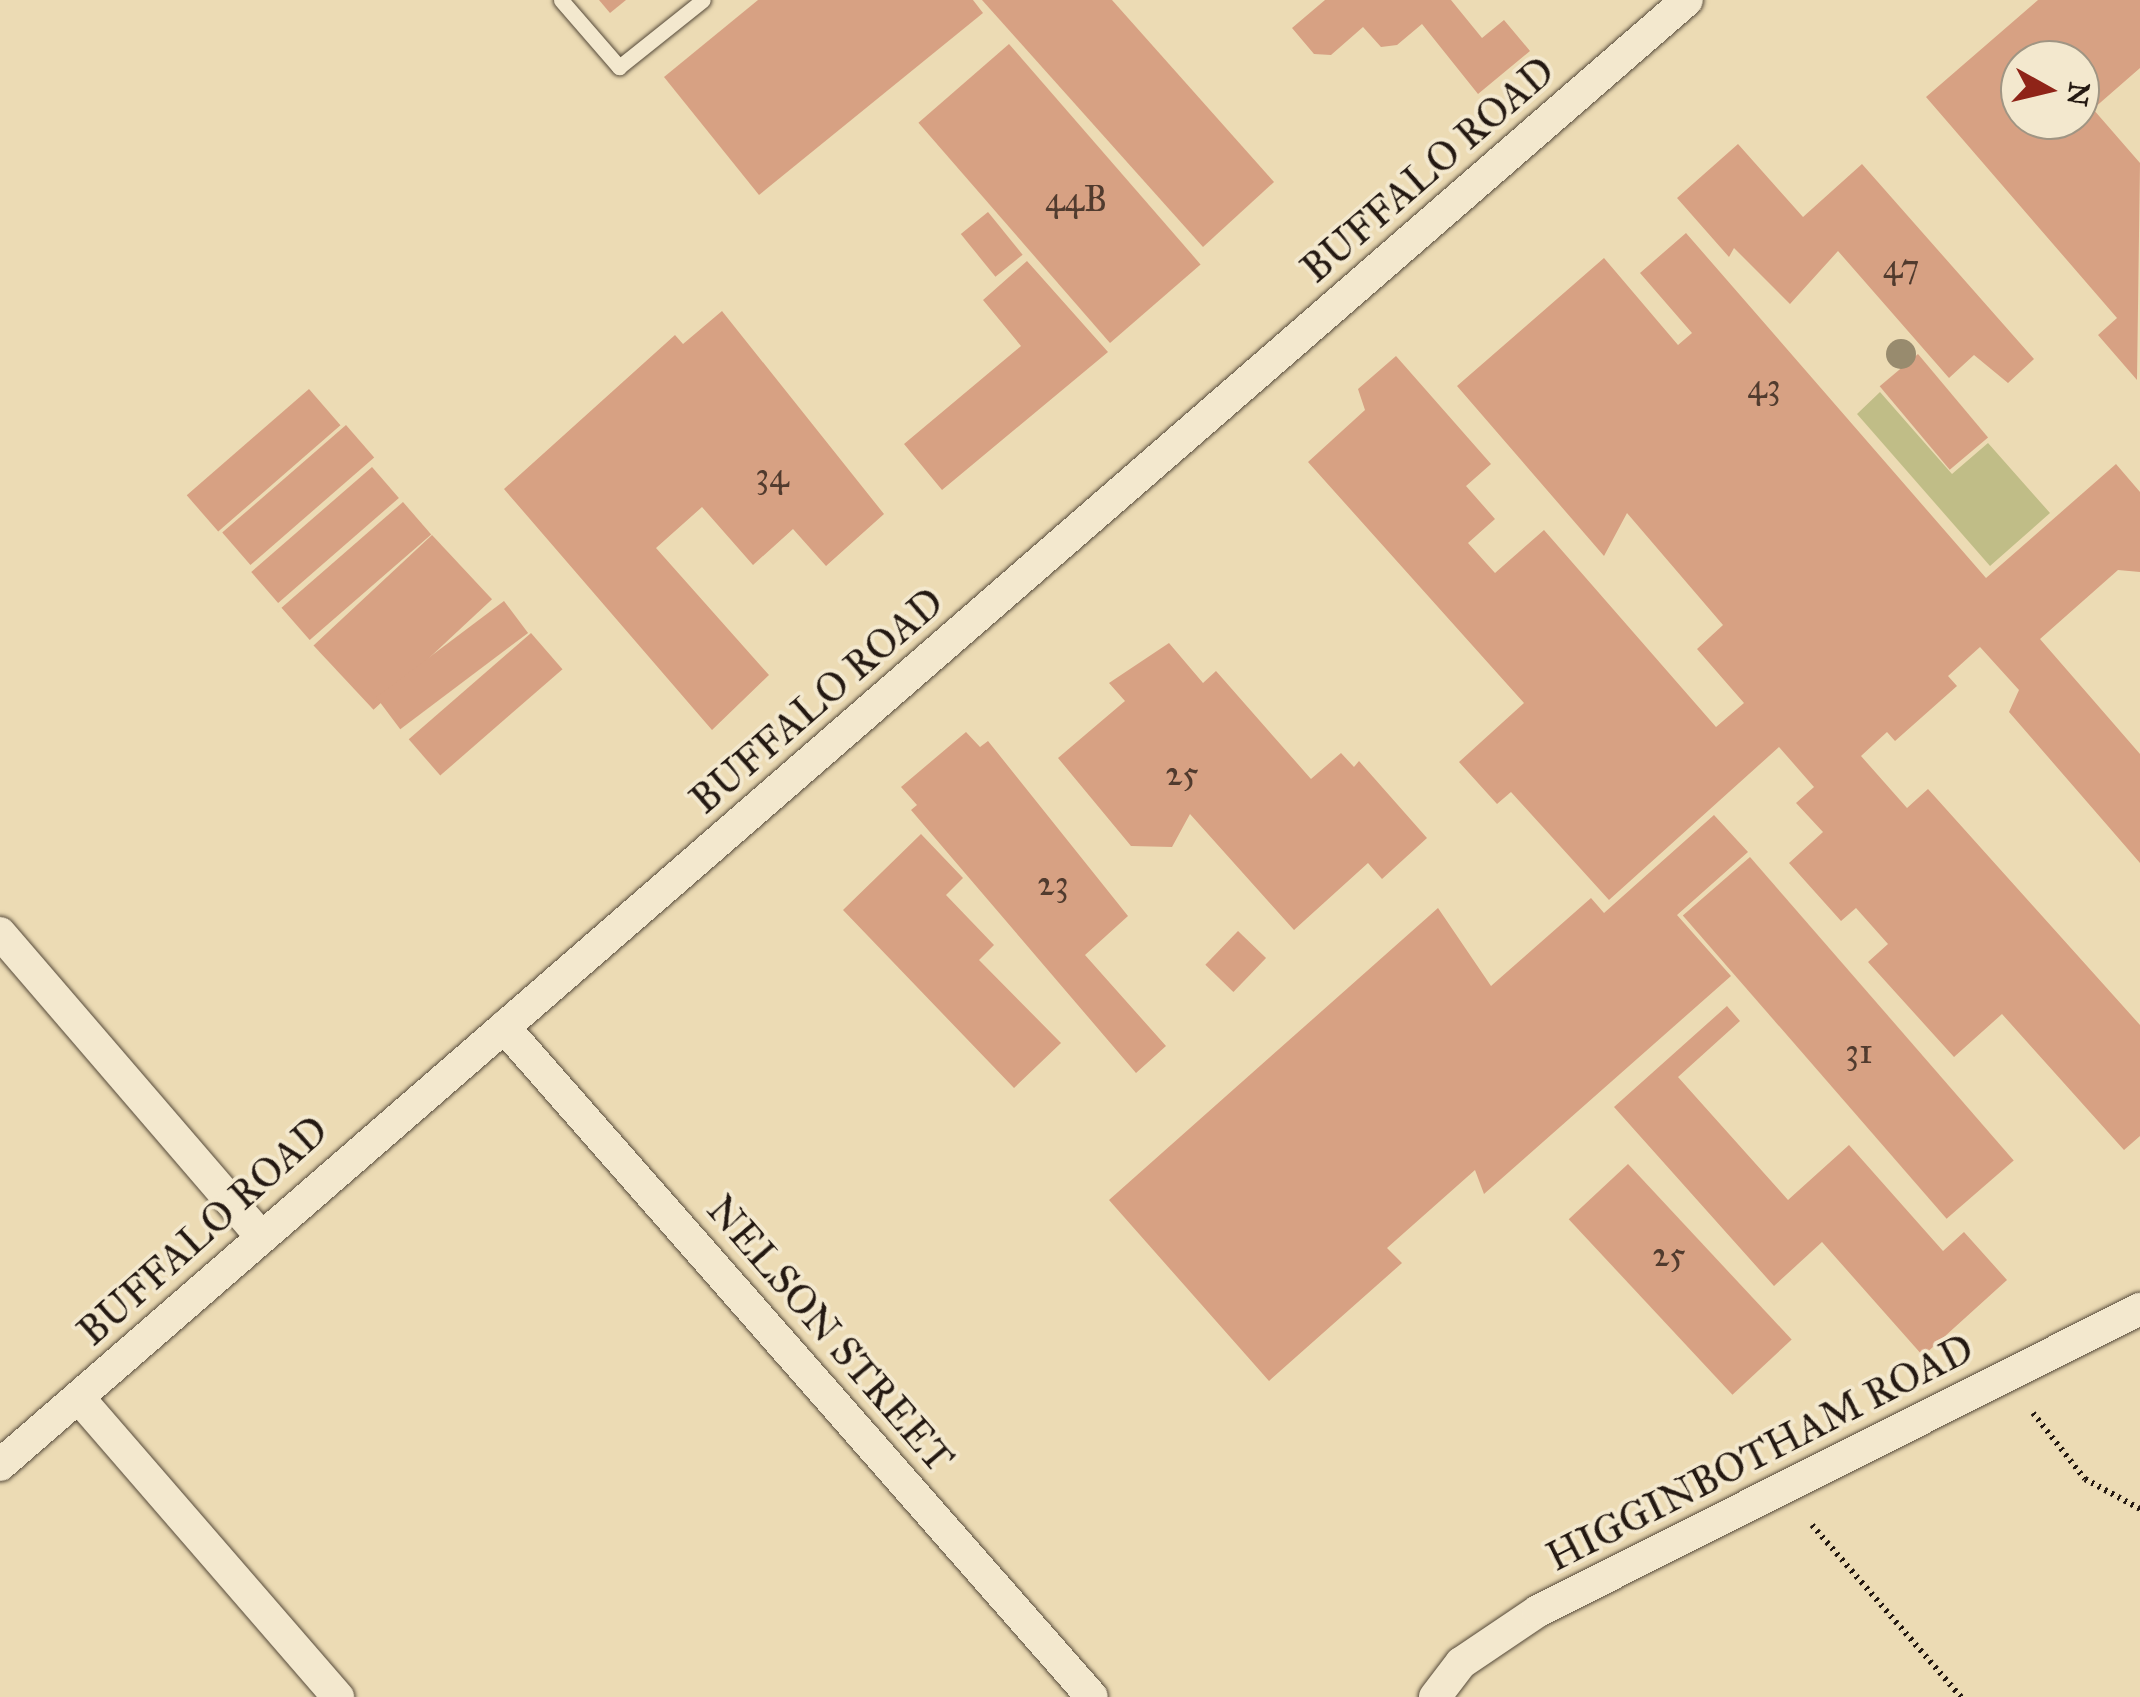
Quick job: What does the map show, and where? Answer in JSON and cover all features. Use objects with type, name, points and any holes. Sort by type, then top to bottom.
[{"type":"street","name":"BUFFALO ROAD","points":[[0,1465],[79,1398],[258,1232],[504,1027],[1687,0]]},
{"type":"street","points":[[0,933],[258,1232]]},
{"type":"street","name":"NELSON STREET","points":[[504,1027],[1092,1697]]},
{"type":"street","name":"HIGGINBOTHAM ROAD","points":[[1435,1697],[1462,1664],[1538,1611],[2140,1309]]},
{"type":"street","points":[[79,1398],[338,1697]]},
{"type":"lane","points":[[561,0],[620,67],[703,0]]},
{"type":"path","points":[[2033,1413],[2085,1479],[2140,1509]]},
{"type":"path","points":[[1812,1525],[1961,1697]]},
{"type":"shaded area","points":[[1880,392],[1952,474],[1988,443],[2050,513],[1990,566],[1857,414]]},
{"type":"building","points":[[599,0],[626,0],[610,13]]},
{"type":"building","points":[[758,0],[973,0],[983,13],[759,195],[664,77]]},
{"type":"building","points":[[982,0],[1112,0],[1274,182],[1203,247]]},
{"type":"building","points":[[1325,0],[1451,0],[1482,38],[1504,20],[1530,51],[1478,94],[1422,24],[1397,45],[1381,47],[1363,27],[1331,55],[1314,54],[1292,28]]},
{"type":"building","points":[[2038,0],[2140,0],[2140,68],[2100,103],[2100,40],[2000,40],[2000,140],[2100,140],[2100,117],[2140,163],[2137,380],[2098,335],[2117,318],[1926,97]]},
{"type":"building","points":[[1009,44],[1201,264],[1110,343],[918,123]]},
{"type":"building","points":[[1738,144],[1803,217],[1862,164],[2034,359],[2008,383],[1974,355],[1949,378],[1838,251],[1790,304],[1734,248],[1729,257],[1677,198]]},
{"type":"building","points":[[988,212],[1023,255],[995,277],[961,234]]},
{"type":"building","points":[[1686,233],[1986,578],[2116,464],[2140,492],[2140,572],[2118,570],[2040,639],[2140,754],[2140,863],[2009,712],[2019,690],[1980,647],[1948,676],[1957,686],[1895,741],[1887,732],[1861,756],[1907,808],[1928,789],[2140,1025],[2140,1136],[2124,1150],[2002,1014],[1954,1057],[1868,962],[1888,944],[1856,908],[1841,921],[1789,863],[1823,832],[1796,803],[1814,787],[1779,747],[1609,900],[1511,792],[1497,804],[1459,762],[1524,703],[1308,462],[1365,410],[1358,389],[1396,356],[1491,464],[1466,486],[1495,519],[1468,543],[1495,573],[1544,530],[1716,727],[1744,703],[1697,649],[1723,625],[1627,513],[1604,556],[1457,386],[1604,258],[1678,345],[1692,333],[1640,273]]},
{"type":"building","points":[[1027,261],[1108,352],[942,490],[904,444],[1021,346],[983,300]]},
{"type":"building","points":[[722,311],[884,514],[826,566],[793,529],[753,565],[702,507],[656,548],[769,675],[712,730],[504,489],[675,335],[683,344]]},
{"type":"building","points":[[1918,354],[1988,437],[1950,470],[1880,386]]},
{"type":"building","points":[[309,389],[340,425],[218,532],[187,495]]},
{"type":"building","points":[[346,425],[374,457],[250,565],[222,533]]},
{"type":"building","points":[[372,467],[399,498],[278,603],[251,572]]},
{"type":"building","points":[[403,502],[431,534],[310,640],[281,608]]},
{"type":"building","points":[[432,535],[492,599],[374,710],[314,645]]},
{"type":"building","points":[[504,601],[528,633],[400,729],[376,697]]},
{"type":"building","points":[[531,633],[562,669],[440,776],[409,739]]},
{"type":"building","points":[[1169,643],[1203,683],[1216,671],[1311,779],[1341,753],[1354,767],[1359,761],[1427,838],[1382,879],[1368,863],[1294,930],[1190,814],[1172,847],[1131,846],[1058,758],[1125,701],[1109,683]]},
{"type":"building","points":[[966,732],[980,747],[988,741],[1128,916],[1085,955],[1166,1046],[1136,1073],[911,810],[917,805],[901,787]]},
{"type":"building","points":[[1714,815],[1748,852],[1677,915],[1731,976],[1484,1194],[1475,1170],[1387,1248],[1402,1263],[1269,1381],[1109,1200],[1438,908],[1491,986],[1591,898],[1604,913]]},
{"type":"building","points":[[921,834],[963,878],[946,895],[994,945],[979,960],[1061,1043],[1014,1088],[843,910]]},
{"type":"building","points":[[1750,857],[2014,1160],[1947,1219],[1683,915]]},
{"type":"building","points":[[1238,931],[1266,958],[1233,992],[1205,965]]},
{"type":"building","points":[[1727,1006],[1740,1021],[1678,1077],[1788,1200],[1849,1145],[1943,1251],[1964,1232],[2007,1280],[1923,1356],[1822,1242],[1774,1286],[1614,1107]]},
{"type":"building","points":[[1628,1164],[1792,1340],[1732,1395],[1569,1219]]}]
